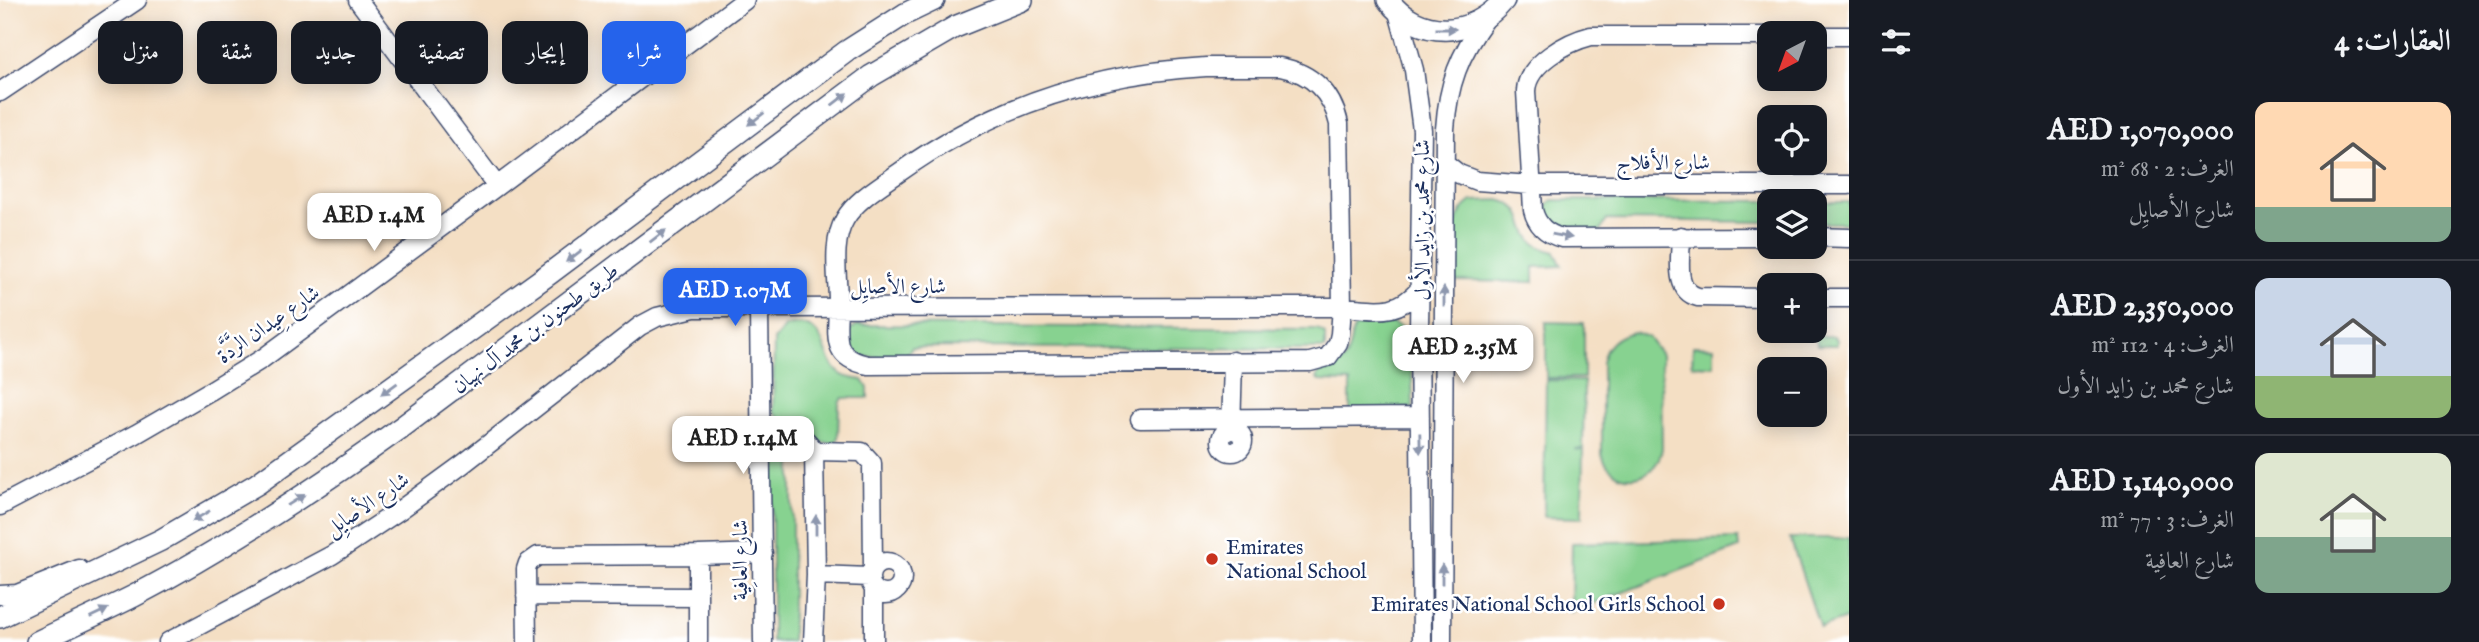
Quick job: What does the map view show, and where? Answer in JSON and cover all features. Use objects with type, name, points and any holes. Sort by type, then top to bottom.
[{"type":"main road","name":"طريق طحنون بن محمد آل نهيان","points":[[0,617],[161,540],[257,484],[549,274],[847,51],[905,14],[934,0]]},
{"type":"main road","name":"طريق طحنون بن محمد آل نهيان","points":[[37,642],[135,595],[225,544],[335,475],[422,413],[871,76],[955,27],[1023,0]]},
{"type":"main road","points":[[1393,6],[1418,24],[1441,30],[1464,28],[1495,10],[1521,0]]},
{"type":"street","points":[[0,92],[137,0]]},
{"type":"street","points":[[358,0],[497,186]]},
{"type":"street","name":"شارع عِيدان الرَّدَّة","points":[[0,506],[147,428],[262,359],[745,0]]},
{"type":"street","name":"شارع محمد بن زايد الأول","points":[[1393,6],[1414,69],[1422,130],[1419,329],[1422,642]]},
{"type":"street","name":"شارع محمد بن زايد الأول","points":[[1442,642],[1446,116],[1451,82],[1460,59],[1495,10]]},
{"type":"street","points":[[1757,36],[1584,38],[1570,44],[1536,67],[1527,81],[1530,185],[1535,220],[1554,236],[1757,237]]},
{"type":"street","points":[[1827,36],[1849,36]]},
{"type":"street","points":[[1216,67],[1292,69],[1312,79],[1327,95],[1333,104],[1339,124],[1342,307],[1338,343],[1328,357],[1320,361],[869,365],[850,359],[838,345],[837,245],[845,218],[856,205],[925,154],[1003,112],[1058,92],[1145,72],[1216,67]]},
{"type":"street","name":"شارع الأفلاج","points":[[1445,163],[1460,174],[1477,181],[1530,185],[1849,185]]},
{"type":"street","points":[[1445,204],[1459,190],[1477,181]]},
{"type":"street","points":[[1681,236],[1681,285],[1689,295],[1757,298]]},
{"type":"street","points":[[1827,237],[1849,238]]},
{"type":"street","points":[[1419,329],[1394,309],[1420,289]]},
{"type":"street","points":[[1827,298],[1849,298]]},
{"type":"street","name":"شارع الأصايِل","points":[[168,642],[332,555],[400,510],[640,326],[666,314],[694,308],[1394,309]]},
{"type":"street","name":"شارع العافِية","points":[[759,310],[763,642]]},
{"type":"street","points":[[1231,425],[1233,361]]},
{"type":"street","points":[[1140,419],[1231,425],[1420,417]]},
{"type":"street","points":[[762,428],[798,434],[814,451],[816,575],[813,642]]},
{"type":"street","points":[[814,451],[862,452],[872,463],[874,642]]},
{"type":"street","points":[[0,595],[17,594],[132,546],[161,540]]},
{"type":"street","points":[[527,642],[526,569],[528,563],[538,556],[763,552]]},
{"type":"street","points":[[698,555],[698,642]]},
{"type":"street","points":[[816,575],[872,578]]},
{"type":"street","points":[[526,596],[698,597]]},
{"type":"green space","points":[[1499,200],[1511,204],[1518,211],[1532,241],[1555,252],[1562,266],[1534,267],[1534,282],[1455,281],[1453,237],[1458,217],[1472,201]]},
{"type":"green space","points":[[1552,200],[1757,201],[1757,222],[1607,220],[1600,231],[1561,232],[1548,222],[1547,206]]},
{"type":"green space","points":[[1827,202],[1849,202],[1849,223],[1827,223]]},
{"type":"green space","points":[[1363,321],[1394,324],[1411,335],[1413,408],[1350,412],[1350,382],[1317,379],[1319,373],[1344,360],[1352,333]]},
{"type":"green space","points":[[1546,322],[1584,323],[1584,378],[1546,378]]},
{"type":"green space","points":[[858,325],[1317,329],[1325,334],[1325,349],[912,347],[905,357],[859,357],[848,346],[849,330]]},
{"type":"green space","points":[[786,326],[809,326],[815,331],[830,361],[841,374],[863,380],[868,388],[868,398],[843,398],[839,402],[838,438],[835,443],[819,442],[807,428],[783,422],[773,411],[774,340]]},
{"type":"green space","points":[[1635,332],[1648,337],[1661,355],[1662,448],[1659,459],[1652,468],[1635,477],[1625,477],[1615,473],[1602,455],[1602,363],[1613,342],[1623,335]]},
{"type":"green space","points":[[1827,336],[1834,336],[1837,340],[1837,345],[1817,345],[1827,343]]},
{"type":"green space","points":[[1693,346],[1714,347],[1714,366],[1692,365]]},
{"type":"green space","points":[[1546,380],[1584,381],[1583,449],[1574,449],[1583,450],[1582,518],[1544,517]]},
{"type":"green space","points":[[780,449],[792,450],[792,642],[772,642],[772,460]]},
{"type":"green space","points":[[1790,538],[1849,538],[1849,618],[1820,628]]},
{"type":"green space","points":[[1738,539],[1739,548],[1571,612],[1572,543]]},
{"type":"place","name":"Emirates National School","points":[[1212,559]]},
{"type":"place","name":"Emirates National School Girls School","points":[[1719,604]]}]
